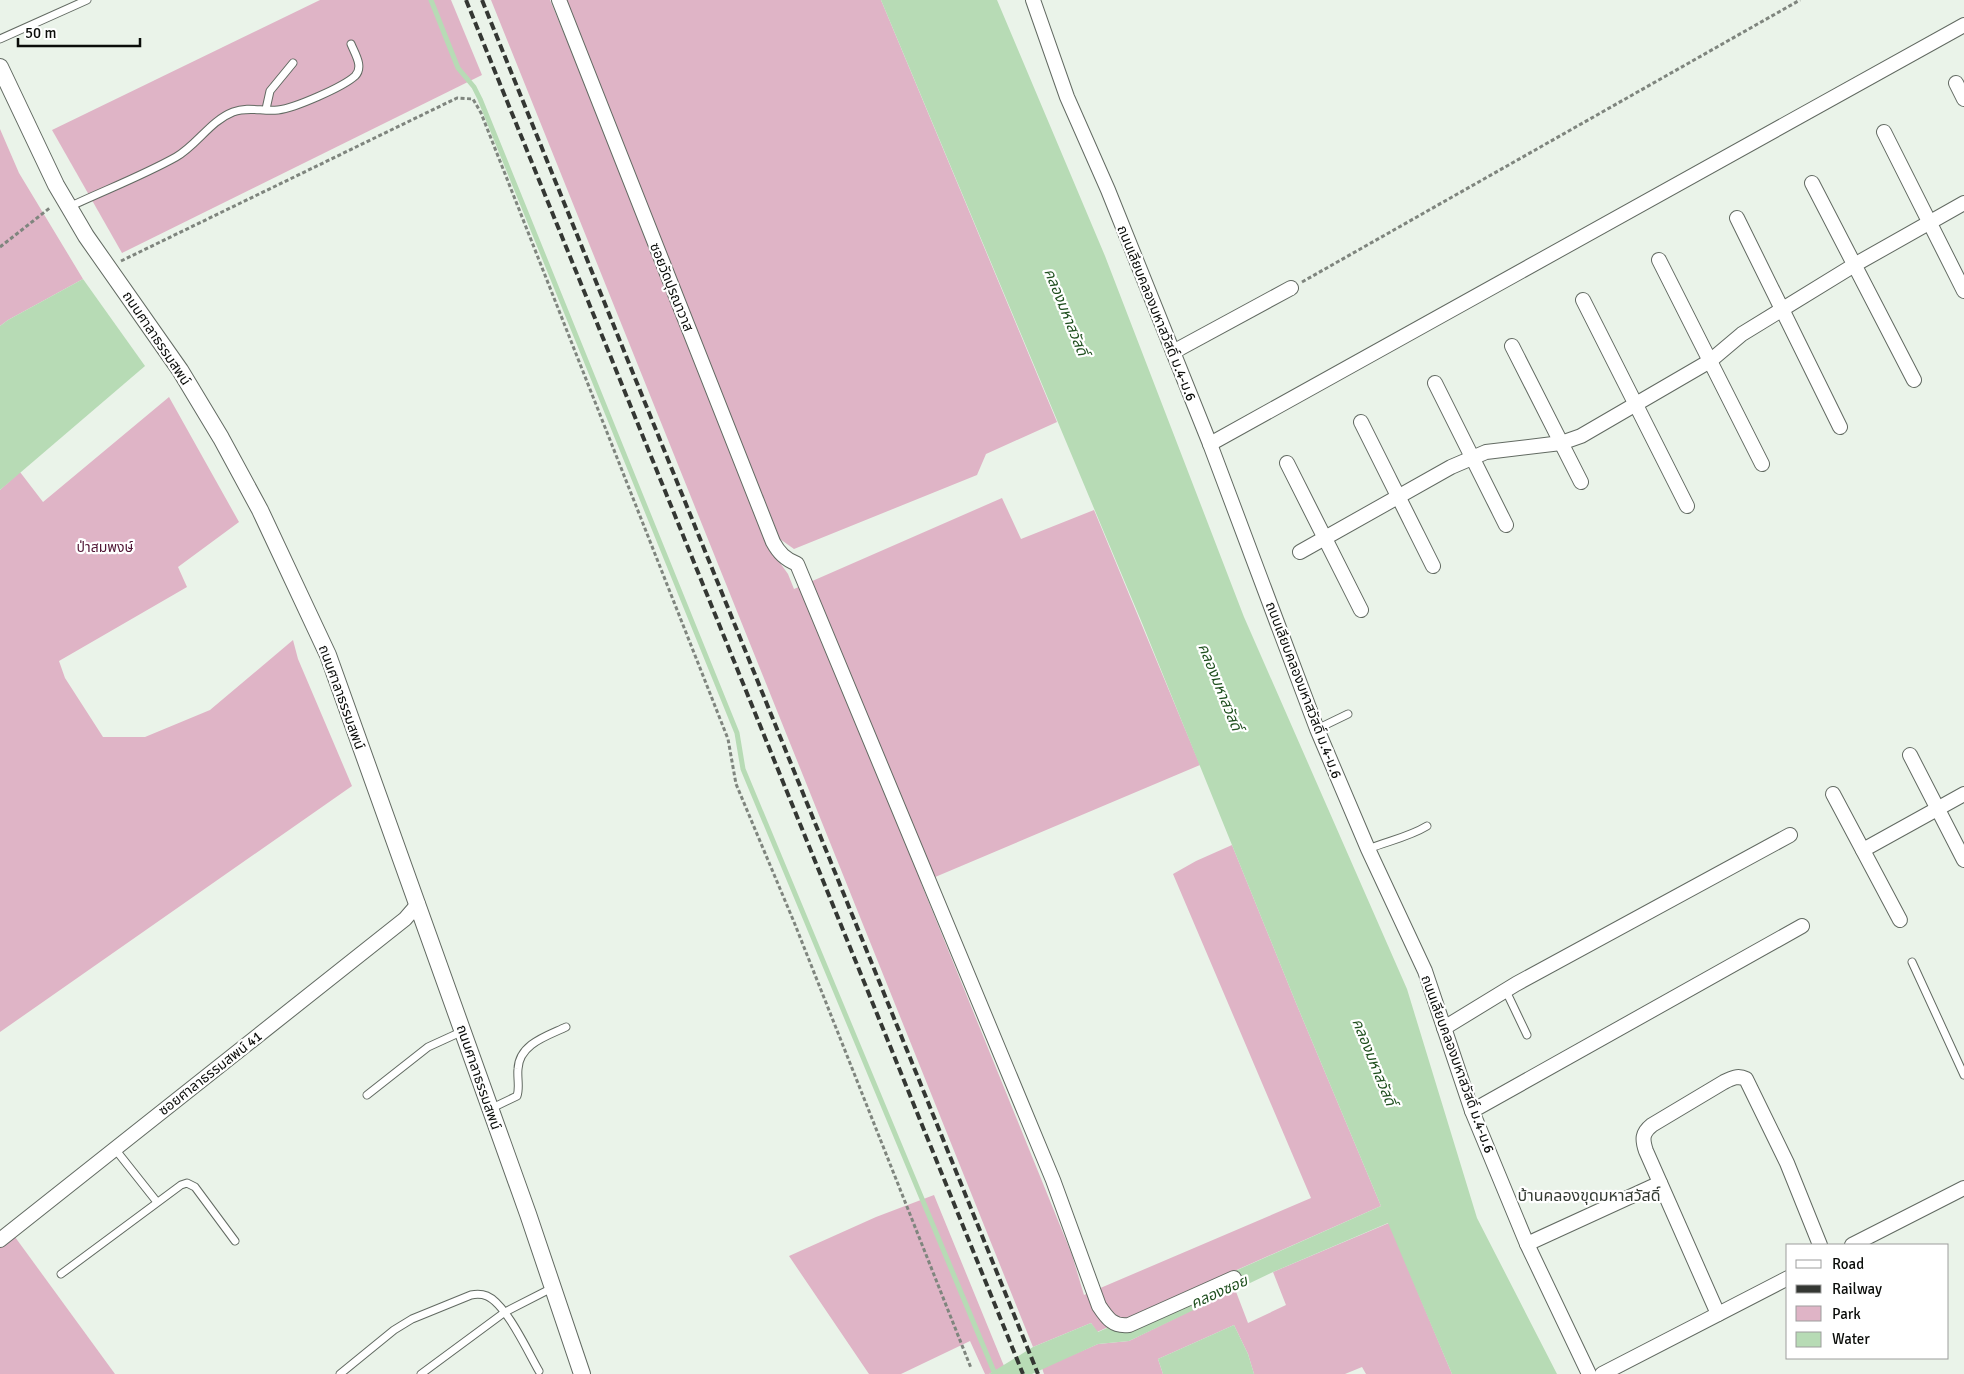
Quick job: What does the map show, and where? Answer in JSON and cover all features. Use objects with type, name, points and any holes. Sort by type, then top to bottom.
[{"type":"street","name":"ซอยวัดปุรณาวาส","points":[[558,0],[772,542],[786,559],[796,564],[1046,1163],[1099,1306],[1108,1319],[1115,1324],[1121,1326],[1129,1325],[1234,1278]]},
{"type":"street","name":"ถนนเลียบคลองมหาสวัสดิ์ ม.4-ม.6","points":[[1034,0],[1067,97],[1108,190],[1210,444],[1317,729],[1368,849],[1424,971],[1472,1111],[1527,1244],[1589,1374]]},
{"type":"street","points":[[1210,444],[1964,25]]},
{"type":"street","name":"ถนนศาลาธรรมสพน์","points":[[1,70],[66,202],[86,236],[201,403],[260,510],[328,655],[463,1031],[582,1374]]},
{"type":"street","points":[[1956,83],[1964,99]]},
{"type":"street","points":[[1884,132],[1964,291]]},
{"type":"street","points":[[1812,183],[1856,264],[1914,380]]},
{"type":"street","points":[[1300,552],[1451,467],[1486,452],[1561,443],[1581,436],[1710,361],[1742,334],[1780,310],[1856,264],[1964,203]]},
{"type":"street","points":[[1736,218],[1780,310],[1840,427]]},
{"type":"street","points":[[1659,260],[1762,464]]},
{"type":"street","points":[[1173,352],[1291,288]]},
{"type":"street","points":[[1584,300],[1687,506]]},
{"type":"street","points":[[1512,346],[1581,482]]},
{"type":"street","points":[[1435,383],[1506,525]]},
{"type":"street","points":[[1361,422],[1433,566]]},
{"type":"street","points":[[1287,463],[1361,610]]},
{"type":"street","points":[[1910,755],[1964,860]]},
{"type":"street","points":[[1833,794],[1900,920]]},
{"type":"street","points":[[1863,850],[1964,794]]},
{"type":"street","points":[[1444,1028],[1506,991],[1790,835]]},
{"type":"street","name":"ซอยศาลาธรรมสพน์ 41","points":[[0,1240],[405,919],[418,904]]},
{"type":"street","points":[[1472,1111],[1802,926]]},
{"type":"street","points":[[1718,1314],[1642,1141],[1644,1131],[1652,1125],[1734,1077],[1746,1079],[1787,1163],[1820,1244]]},
{"type":"street","points":[[1527,1244],[1660,1183]]},
{"type":"street","points":[[1854,1244],[1964,1188]]},
{"type":"street","points":[[1602,1374],[1786,1279]]},
{"type":"lane","points":[[0,39],[87,0]]},
{"type":"lane","points":[[66,202],[178,156],[216,122],[234,112],[252,108],[277,110],[293,107],[351,78],[356,74],[359,65],[358,58],[351,44]]},
{"type":"lane","points":[[266,109],[270,90],[292,63]]},
{"type":"lane","points":[[1317,729],[1348,714]]},
{"type":"lane","points":[[1368,849],[1399,837],[1411,836],[1427,826]]},
{"type":"lane","points":[[1912,962],[1964,1075]]},
{"type":"lane","points":[[1506,991],[1527,1035]]},
{"type":"lane","points":[[490,1109],[517,1096],[519,1090],[518,1062],[523,1052],[532,1044],[566,1027]]},
{"type":"lane","points":[[366,1095],[428,1047],[463,1031]]},
{"type":"lane","points":[[115,1149],[157,1202]]},
{"type":"lane","points":[[61,1274],[181,1185],[187,1184],[194,1187],[235,1241]]},
{"type":"lane","points":[[421,1374],[505,1312],[552,1288]]},
{"type":"lane","points":[[340,1374],[394,1330],[412,1319],[471,1295],[481,1294],[489,1296],[505,1312],[539,1371]]},
{"type":"path","points":[[1291,288],[1800,0]]},
{"type":"path","points":[[109,267],[458,98],[473,99],[481,113],[728,739],[736,784],[794,922],[971,1368]]},
{"type":"path","points":[[0,247],[66,202]]},
{"type":"green space","points":[[320,0],[451,0],[482,75],[122,253],[52,130]]},
{"type":"green space","points":[[491,0],[550,0],[612,149],[765,542],[788,574],[794,589],[1002,498],[1021,539],[1094,510],[1200,765],[921,883],[1072,1255],[1084,1295],[1311,1198],[1173,874],[1196,861],[1232,845],[1381,1206],[1097,1332],[1091,1323],[1033,1347]]},
{"type":"green space","points":[[565,0],[881,0],[1057,422],[986,454],[977,475],[794,549],[780,539]]},
{"type":"green space","points":[[0,129],[19,173],[83,279],[0,326]]},
{"type":"green space","name":"ป่าสมพงษ์","points":[[169,397],[239,522],[178,567],[187,587],[59,661],[65,678],[103,737],[145,737],[210,710],[293,640],[298,659],[352,786],[0,1032],[0,490],[20,472],[43,502]]},
{"type":"green space","points":[[934,1195],[1004,1366],[989,1374],[985,1374],[970,1341],[901,1374],[869,1374],[789,1256],[876,1217]]},
{"type":"green space","points":[[1389,1223],[1452,1374],[1366,1374],[1362,1367],[1345,1374],[1254,1374],[1248,1354],[1234,1325],[1158,1359],[1163,1374],[1044,1374],[1042,1368],[1098,1344],[1129,1341],[1235,1289],[1248,1323],[1286,1305],[1273,1272]]},
{"type":"green space","points":[[7,1226],[115,1374],[0,1374],[0,1232]]},
{"type":"water","points":[[881,0],[997,0],[1105,256],[1244,617],[1407,989],[1477,1218],[1557,1374],[1452,1374],[1388,1223],[1273,1272],[1129,1341],[1098,1344],[1032,1374],[989,1374],[1033,1347],[1091,1323],[1098,1332],[1381,1206],[1296,1003],[1142,623]]},
{"type":"water","points":[[83,279],[145,366],[0,490],[0,326]]},
{"type":"water","points":[[1234,1325],[1248,1354],[1254,1374],[1163,1374],[1158,1359]]},
{"type":"waterway","points":[[431,0],[458,68],[474,87],[480,99],[737,733],[743,769],[995,1374]]},
{"type":"railway","points":[[466,0],[1023,1374]]},
{"type":"railway","points":[[482,0],[1038,1374]]},
{"type":"district","name":"บ้านคลองขุดมหาสวัสดิ์","points":[[1589,1195]]},
{"type":"water label","name":"คลองมหาสวัสดิ์","points":[[1066,312]]},
{"type":"water label","name":"คลองมหาสวัสดิ์","points":[[1220,687]]},
{"type":"water label","name":"คลองมหาสวัสดิ์","points":[[1374,1062]]},
{"type":"water label","name":"คลองซอย","points":[[1219,1292]]}]
